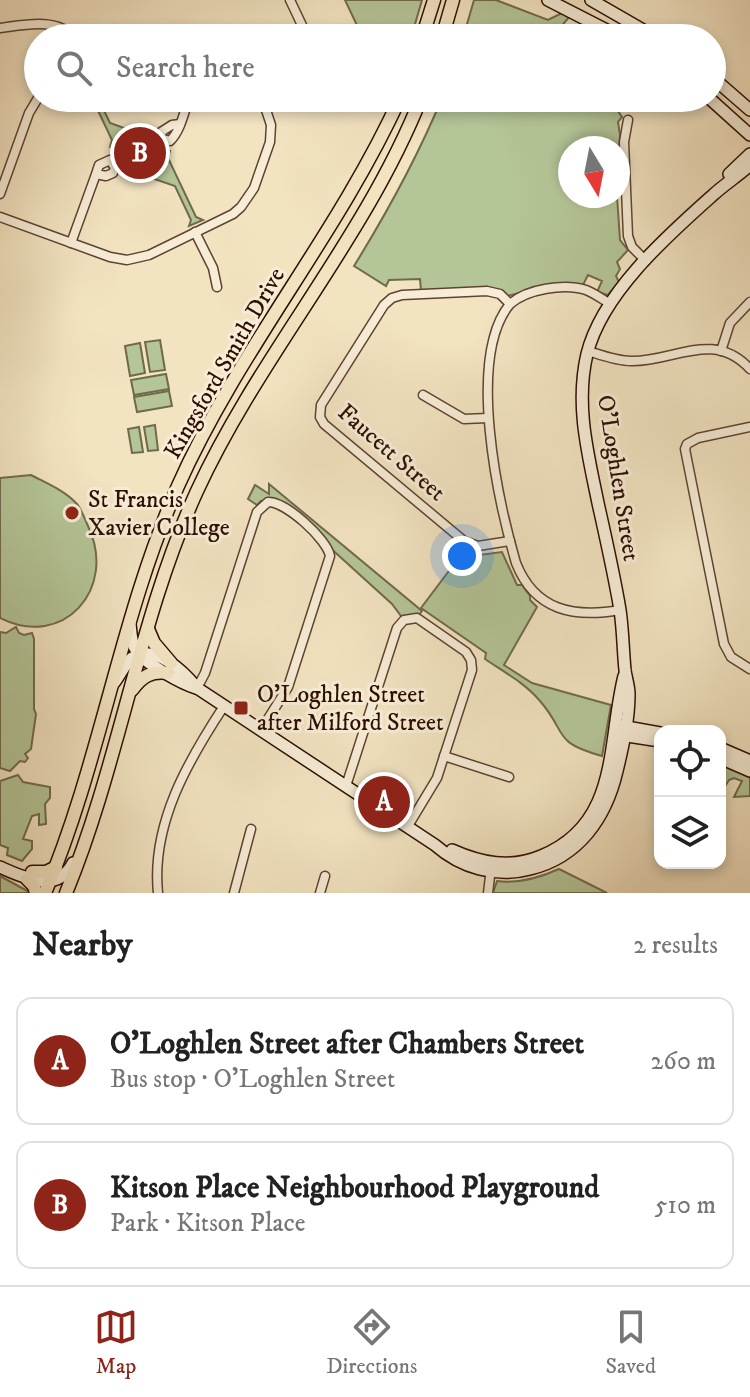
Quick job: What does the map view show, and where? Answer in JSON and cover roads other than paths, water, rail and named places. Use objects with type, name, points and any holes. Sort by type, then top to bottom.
[{"type":"main road","points":[[446,24],[453,0]]},
{"type":"main road","points":[[427,24],[434,1]]},
{"type":"main road","name":"Kingsford Smith Drive","points":[[49,890],[86,781],[130,622],[161,526],[200,440],[366,168],[393,112]]},
{"type":"main road","name":"Kingsford Smith Drive","points":[[66,893],[105,786],[148,625],[179,533],[225,435],[377,188],[414,112]]},
{"type":"main road","points":[[130,692],[147,675],[169,668],[154,643],[148,625]]},
{"type":"main road","points":[[36,893],[30,876],[56,867]]},
{"type":"street","points":[[290,0],[301,24]]},
{"type":"street","points":[[548,0],[595,24]]},
{"type":"street","points":[[591,0],[633,24]]},
{"type":"street","points":[[0,28],[24,27]]},
{"type":"street","points":[[726,89],[750,110]]},
{"type":"street","points":[[0,194],[30,112]]},
{"type":"street","points":[[180,124],[184,112]]},
{"type":"street","points":[[0,217],[110,257],[127,260],[149,255],[233,214],[249,199],[272,131],[269,112]]},
{"type":"street","points":[[725,112],[747,132],[748,163]]},
{"type":"street","points":[[628,120],[624,142],[628,236],[632,247],[646,261]]},
{"type":"street","name":"O'Loghlen Street","points":[[140,655],[159,656],[169,668],[197,688],[435,845],[491,867],[535,859],[576,835],[599,801],[621,731],[625,672],[620,610],[582,418],[582,385],[588,351],[609,303],[646,261],[748,163]]},
{"type":"street","points":[[71,243],[96,174]]},
{"type":"street","points":[[195,232],[213,268],[217,287]]},
{"type":"street","points":[[609,303],[575,288],[537,290],[522,295],[510,304],[500,319],[494,341],[488,418],[510,541],[519,573],[537,596],[549,604],[580,614],[620,610]]},
{"type":"street","name":"Faucett Street","points":[[510,304],[500,294],[487,291],[392,298],[384,305],[321,405],[319,414],[324,424],[464,541],[478,546],[510,541]]},
{"type":"street","points":[[721,351],[730,323],[750,302]]},
{"type":"street","points":[[588,351],[629,361],[695,349],[721,351],[736,357],[750,369]]},
{"type":"street","points":[[423,395],[464,419],[488,418]]},
{"type":"street","points":[[750,427],[698,438],[687,444],[685,449],[724,644],[731,657],[750,669]]},
{"type":"street","points":[[197,688],[205,673],[257,512],[268,502],[277,502],[322,539],[330,556],[291,680],[261,730]]},
{"type":"street","points":[[346,786],[397,628],[408,618],[420,620],[462,648],[471,660],[471,674],[432,788],[408,826]]},
{"type":"street","points":[[113,684],[132,659],[140,655],[132,641],[130,622]]},
{"type":"street","points":[[158,893],[157,865],[180,779],[224,706]]},
{"type":"street","points":[[621,731],[654,733]]},
{"type":"street","points":[[621,731],[654,739]]},
{"type":"street","points":[[444,756],[509,777]]},
{"type":"street","points":[[743,760],[750,771]]},
{"type":"street","points":[[234,893],[251,829]]},
{"type":"street","points":[[0,860],[49,890],[68,874],[83,850]]},
{"type":"street","points":[[0,867],[30,876]]},
{"type":"street","points":[[488,893],[491,867]]},
{"type":"street","points":[[320,893],[325,876]]},
{"type":"place","name":"Kitson Place Neighbourhood Playground","points":[[140,153]]},
{"type":"place","name":"St Francis Xavier College","points":[[72,513]]},
{"type":"place","name":"O'Loghlen Street after Milford Street","points":[[241,708]]},
{"type":"place","name":"O'Loghlen Street after Chambers Street","points":[[384,802]]}]
